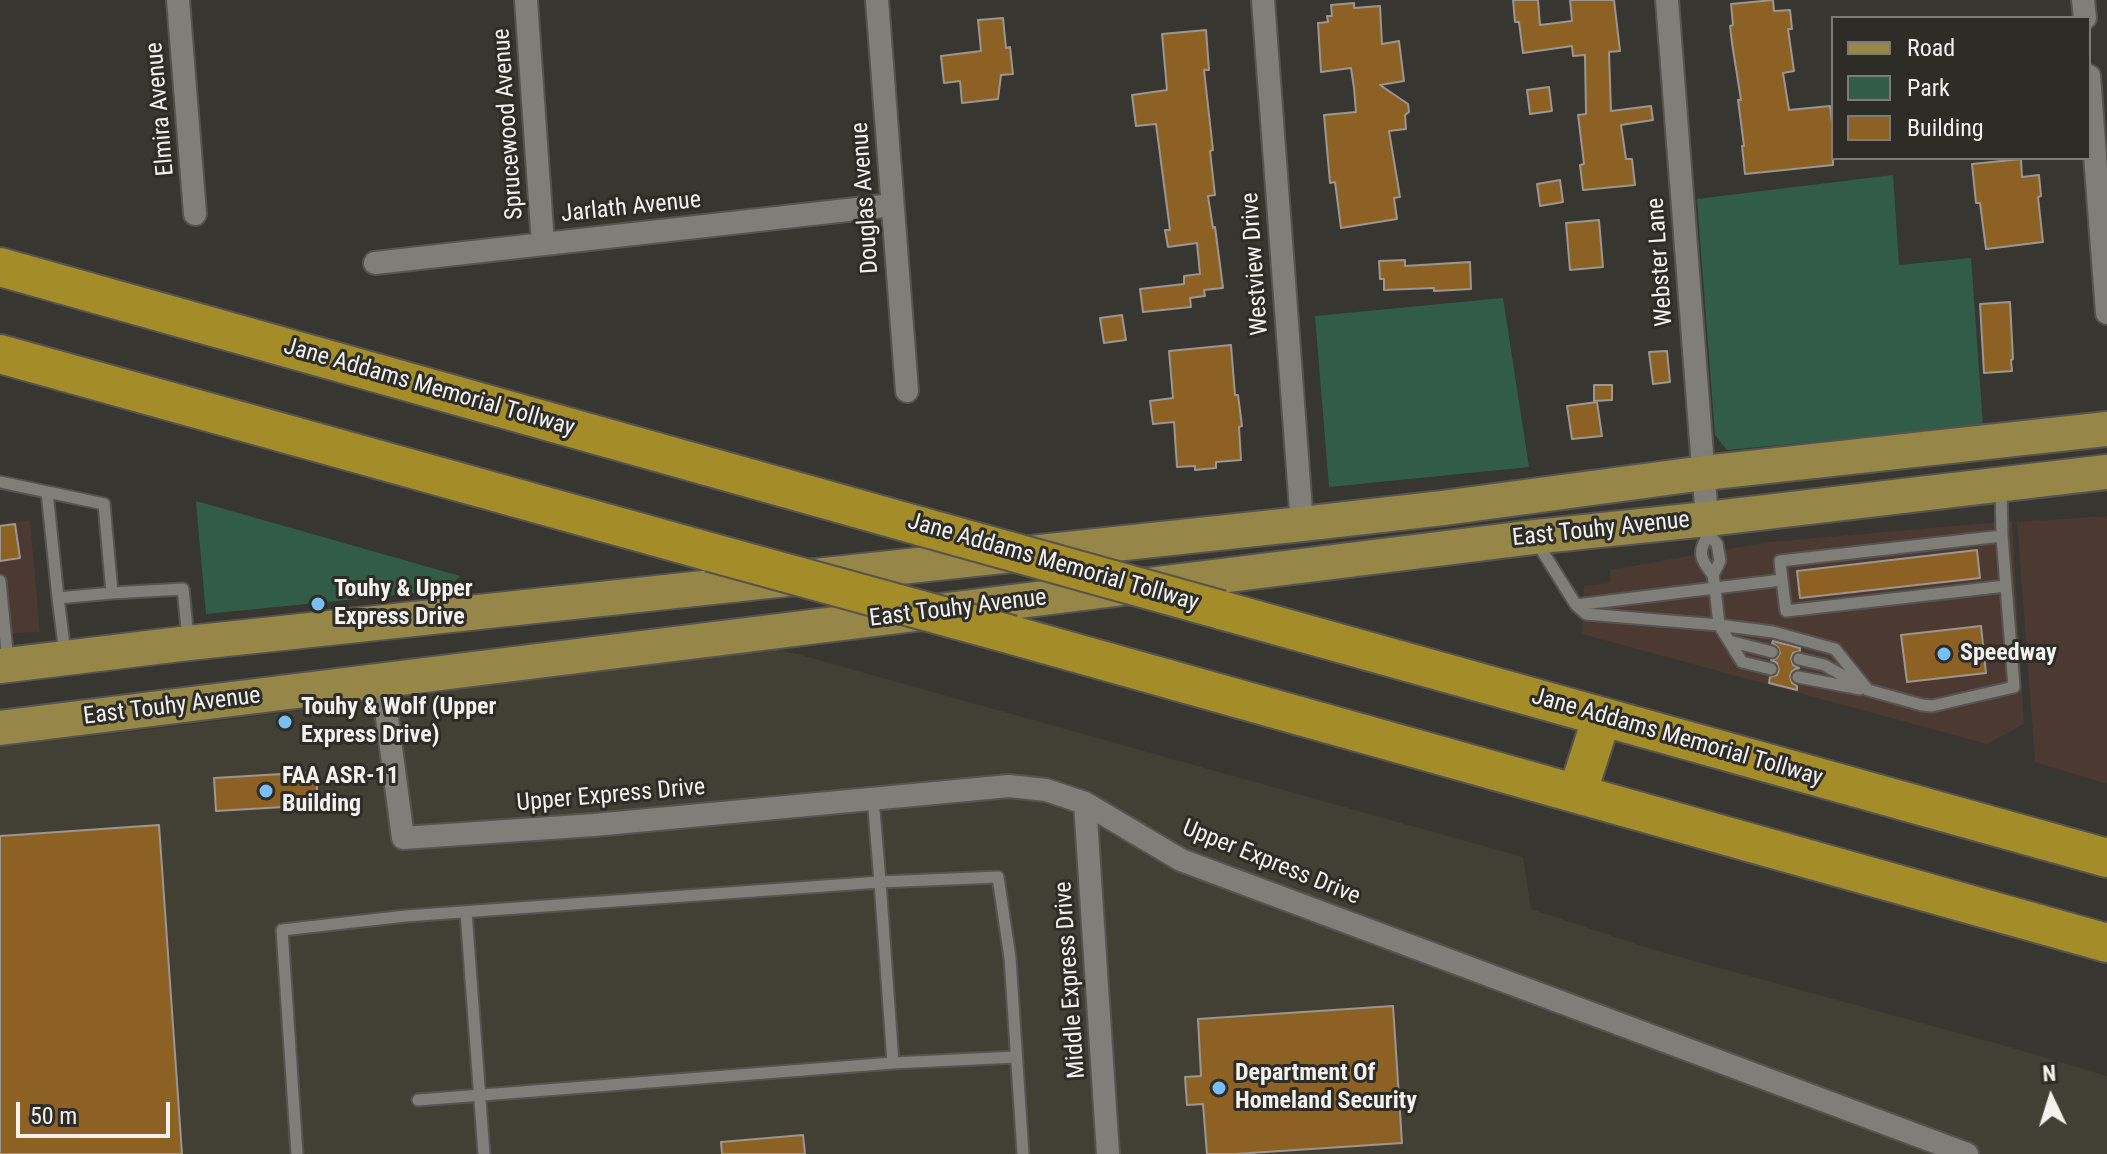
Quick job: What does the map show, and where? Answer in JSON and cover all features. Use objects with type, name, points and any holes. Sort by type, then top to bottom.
[{"type":"highway","name":"Jane Addams Memorial Tollway","points":[[0,267],[2107,858]]},
{"type":"highway","points":[[0,354],[2107,943]]},
{"type":"highway","points":[[1577,794],[1602,717]]},
{"type":"main road","name":"East Touhy Avenue","points":[[4,665],[1302,524],[1704,473],[2107,429]]},
{"type":"main road","name":"East Touhy Avenue","points":[[0,728],[1534,537],[1708,526],[2000,484],[2107,472]]},
{"type":"street","name":"Elmira Avenue","points":[[178,0],[195,214]]},
{"type":"street","name":"Sprucewood Avenue","points":[[526,0],[543,244]]},
{"type":"street","name":"Douglas Avenue","points":[[877,0],[907,391]]},
{"type":"street","name":"Westview Drive","points":[[1263,0],[1302,524]]},
{"type":"street","name":"Webster Lane","points":[[1667,0],[1708,526]]},
{"type":"street","points":[[2091,102],[2107,313]]},
{"type":"street","name":"Jarlath Avenue","points":[[375,263],[892,205]]},
{"type":"street","name":"Upper Express Drive","points":[[382,680],[403,838],[594,825],[1009,786],[1046,790],[1085,803],[1181,860],[1967,1154]]},
{"type":"street","name":"Middle Express Drive","points":[[1085,803],[1108,1154]]},
{"type":"lane","points":[[0,482],[104,504],[112,593]]},
{"type":"lane","points":[[1798,677],[1932,706],[2014,687],[2000,484]]},
{"type":"lane","points":[[47,492],[66,658]]},
{"type":"lane","points":[[1708,526],[1701,546],[1703,562],[1714,581],[1719,625],[1742,662],[1771,669]]},
{"type":"lane","points":[[2002,536],[1953,548],[1819,562],[1780,561],[1786,611],[1824,601],[1891,593],[1957,586],[2006,586]]},
{"type":"lane","points":[[1534,537],[1576,605],[1586,614],[1773,632],[1835,649],[1868,690]]},
{"type":"lane","points":[[1576,605],[1714,581],[1782,580]]},
{"type":"lane","points":[[0,581],[4,665]]},
{"type":"lane","points":[[58,598],[183,589],[189,643]]},
{"type":"lane","points":[[1729,641],[1772,652]]},
{"type":"lane","points":[[1799,659],[1824,665],[1868,690]]},
{"type":"lane","points":[[873,798],[893,1063]]},
{"type":"lane","points":[[297,1154],[282,930],[406,916],[880,882],[998,877],[1010,958],[1023,1154]]},
{"type":"lane","points":[[466,912],[484,1154]]},
{"type":"lane","points":[[418,1100],[893,1063],[1016,1057]]},
{"type":"shaded area","points":[[2107,516],[2107,784],[2035,762],[2017,522]]},
{"type":"shaded area","points":[[30,520],[40,632],[0,634],[0,524]]},
{"type":"shaded area","points":[[2012,521],[2024,724],[1987,744],[1582,634],[1584,586],[1610,583],[1610,570],[1769,542]]},
{"type":"shaded area","points":[[779,649],[1523,857],[1531,909],[1654,950],[2107,1076],[2107,1154],[0,1154],[0,747]]},
{"type":"green space","points":[[1893,175],[1899,265],[1971,258],[1983,426],[1727,450],[1715,435],[1697,199]]},
{"type":"green space","points":[[1503,298],[1529,467],[1329,487],[1315,316]]},
{"type":"green space","points":[[196,501],[460,576],[447,590],[206,614]]},
{"type":"building","points":[[1513,0],[1538,0],[1540,25],[1572,21],[1570,0],[1614,0],[1620,51],[1609,52],[1611,111],[1651,106],[1653,120],[1621,125],[1626,159],[1632,159],[1635,185],[1583,190],[1580,165],[1584,164],[1578,115],[1586,114],[1585,55],[1573,56],[1572,46],[1523,53]]},
{"type":"building","points":[[1773,0],[1774,11],[1790,10],[1792,29],[1788,29],[1794,71],[1783,73],[1789,110],[1830,106],[1833,165],[1745,174],[1738,100],[1741,100],[1730,26],[1733,25],[1731,4]]},
{"type":"building","points":[[1354,3],[1354,8],[1380,6],[1382,44],[1399,41],[1404,81],[1380,85],[1408,104],[1409,112],[1405,115],[1406,129],[1389,131],[1400,197],[1394,198],[1397,219],[1341,228],[1335,182],[1330,183],[1324,115],[1356,112],[1354,88],[1351,68],[1321,72],[1318,23],[1328,22],[1327,16],[1332,16],[1331,5]]},
{"type":"building","points":[[1003,18],[1013,74],[1001,75],[998,99],[962,103],[960,81],[944,83],[941,56],[981,51],[978,20]]},
{"type":"building","points":[[1206,30],[1209,70],[1204,70],[1215,195],[1208,196],[1223,288],[1204,290],[1205,296],[1190,298],[1191,307],[1143,312],[1140,289],[1184,284],[1184,276],[1200,274],[1197,243],[1168,247],[1165,230],[1170,230],[1156,124],[1136,126],[1132,95],[1167,90],[1162,34]]},
{"type":"building","points":[[1549,87],[1552,111],[1530,114],[1527,90]]},
{"type":"building","points":[[2021,160],[2022,177],[2039,175],[2043,242],[1986,249],[1972,164]]},
{"type":"building","points":[[1560,180],[1563,202],[1540,206],[1537,184]]},
{"type":"building","points":[[1599,220],[1603,267],[1570,270],[1566,223]]},
{"type":"building","points":[[1405,260],[1405,266],[1470,262],[1471,289],[1384,290],[1379,261]]},
{"type":"building","points":[[2010,302],[2012,371],[1984,373],[1980,304]]},
{"type":"building","points":[[1122,315],[1126,340],[1104,343],[1100,318]]},
{"type":"building","points":[[1231,345],[1235,395],[1238,395],[1242,426],[1239,427],[1241,460],[1216,462],[1216,468],[1195,470],[1195,466],[1177,467],[1174,422],[1153,424],[1150,401],[1173,398],[1169,351]]},
{"type":"building","points":[[1667,351],[1670,382],[1653,384],[1649,352]]},
{"type":"building","points":[[1594,385],[1612,385],[1612,400],[1594,401]]},
{"type":"building","points":[[1597,402],[1602,436],[1572,439],[1567,406]]},
{"type":"building","points":[[15,524],[20,558],[0,561],[0,526]]},
{"type":"building","name":"Speedway","points":[[1977,550],[1980,578],[1800,598],[1797,571]]},
{"type":"building","name":"Speedway","points":[[1981,626],[1986,673],[1907,682],[1901,635]]},
{"type":"building","points":[[1773,641],[1800,648],[1791,658],[1793,665],[1799,668],[1792,671],[1790,676],[1797,690],[1769,683],[1770,677],[1777,675],[1779,670],[1777,663],[1771,660],[1780,653]]},
{"type":"building","name":"FAA ASR-11 Building","points":[[316,772],[318,805],[216,811],[214,778]]},
{"type":"building","points":[[159,825],[182,1154],[0,1154],[0,836]]},
{"type":"building","points":[[1393,1006],[1402,1143],[1207,1154],[1203,1104],[1187,1105],[1185,1077],[1201,1076],[1198,1019]]},
{"type":"building","points":[[803,1135],[805,1154],[722,1154],[721,1142]]},
{"type":"place","name":"Touhy & Upper Express Drive","points":[[318,604]]},
{"type":"place","name":"Speedway","points":[[1944,654]]},
{"type":"place","name":"Touhy & Wolf (Upper Express Drive)","points":[[285,722]]},
{"type":"place","name":"FAA ASR-11 Building","points":[[266,791]]},
{"type":"place","name":"Department Of Homeland Security","points":[[1219,1088]]}]
